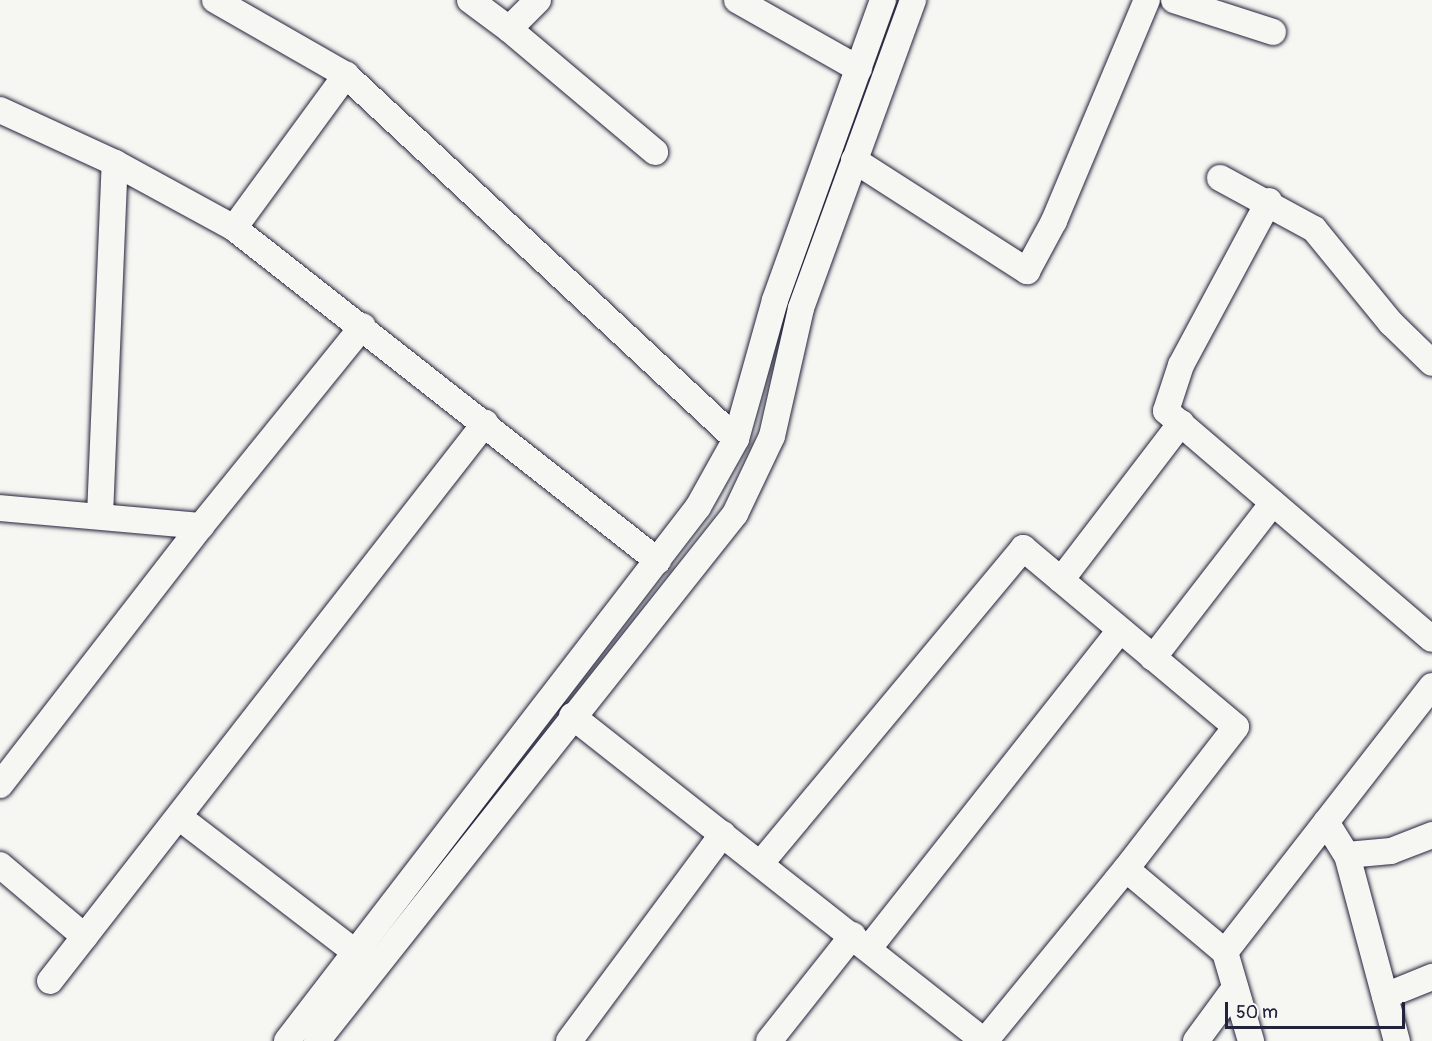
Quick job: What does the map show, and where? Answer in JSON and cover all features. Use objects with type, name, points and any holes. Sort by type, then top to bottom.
[{"type":"street","points":[[215,0],[346,75],[736,439]]},
{"type":"street","points":[[470,0],[509,29],[655,152]]},
{"type":"street","points":[[509,29],[538,0]]},
{"type":"street","points":[[737,0],[859,69]]},
{"type":"street","points":[[317,1041],[365,960],[698,507],[736,439],[775,300],[883,0]]},
{"type":"street","points":[[287,1041],[365,960],[572,716],[735,514],[772,436],[801,308],[913,0]]},
{"type":"street","points":[[854,160],[1027,271],[1054,221],[1147,0]]},
{"type":"street","points":[[1174,0],[1273,32]]},
{"type":"street","points":[[234,228],[346,75]]},
{"type":"street","points":[[0,110],[115,163],[234,228],[363,326],[658,561]]},
{"type":"street","points":[[100,515],[115,163]]},
{"type":"street","points":[[1221,178],[1269,201],[1314,229],[1391,324],[1430,357]]},
{"type":"street","points":[[1269,201],[1181,365],[1166,411],[1432,639]]},
{"type":"street","points":[[0,785],[201,526],[363,326]]},
{"type":"street","points":[[50,981],[485,423]]},
{"type":"street","points":[[1060,580],[1181,423]]},
{"type":"street","points":[[1153,658],[1273,503]]},
{"type":"street","points":[[0,508],[100,515],[201,526]]},
{"type":"street","points":[[572,716],[861,941],[984,1041],[1126,869],[1236,727],[1023,548],[761,863]]},
{"type":"street","points":[[769,1041],[861,941],[1120,630]]},
{"type":"street","points":[[1225,952],[1432,686]]},
{"type":"street","points":[[179,817],[365,960]]},
{"type":"street","points":[[1326,822],[1347,855],[1397,1041]]},
{"type":"street","points":[[569,1041],[723,834]]},
{"type":"street","points":[[1347,855],[1391,851],[1432,835]]},
{"type":"street","points":[[0,865],[86,937]]},
{"type":"street","points":[[1126,869],[1225,952],[1251,1041]]},
{"type":"street","points":[[1385,996],[1432,977]]},
{"type":"street","points":[[1196,1041],[1235,988]]}]
